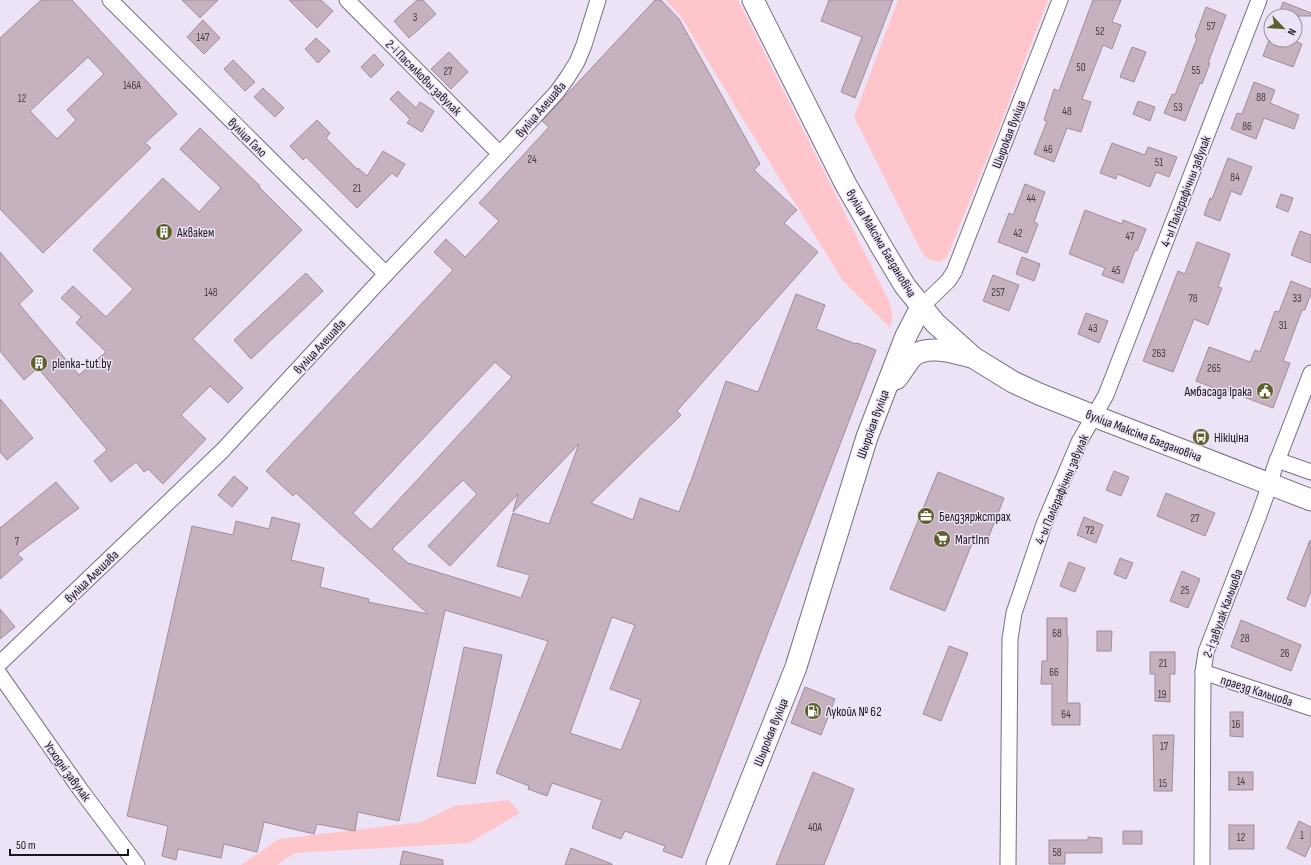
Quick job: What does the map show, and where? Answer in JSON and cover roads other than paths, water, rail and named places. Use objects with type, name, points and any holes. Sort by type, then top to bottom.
[{"type":"main road","name":"вуліца Максіма Багдановіча","points":[[753,0],[845,183],[905,286],[935,323],[974,358],[1013,382],[1039,394],[1311,500]]},
{"type":"main road","name":"Шырокая вуліца","points":[[717,865],[796,667],[867,437],[906,336],[921,307]]},
{"type":"main road","points":[[881,401],[913,356],[925,351],[941,350],[974,358]]},
{"type":"street","name":"вуліца Гало","points":[[110,0],[386,274]]},
{"type":"street","name":"2-і Пасялковы завулак","points":[[347,0],[500,154]]},
{"type":"street","name":"вуліца Алешава","points":[[0,663],[222,451],[386,274],[558,92],[577,62],[598,0]]},
{"type":"street","name":"Шырокая вуліца","points":[[921,307],[948,281],[954,272],[1060,0]]},
{"type":"street","name":"4-ы Паліграфічны завулак","points":[[1008,865],[1010,646],[1014,613],[1044,524],[1079,442],[1106,395],[1259,0]]},
{"type":"street","name":"2-і завулак Кальцова","points":[[1202,865],[1203,672],[1206,652],[1311,373]]},
{"type":"street","points":[[1277,460],[1311,472]]},
{"type":"street","name":"праезд Кальцова","points":[[1203,672],[1311,708]]},
{"type":"street","name":"Усходні завулак","points":[[0,675],[80,789],[138,865]]},
{"type":"place","name":"Аквакем","points":[[164,232]]},
{"type":"place","name":"plenka-tut.by","points":[[39,363]]},
{"type":"place","name":"Амбасада Ірака","points":[[1265,391]]},
{"type":"place","name":"Нікіціна","points":[[1201,437]]},
{"type":"place","name":"Белдзяржстрах","points":[[926,516]]},
{"type":"place","name":"MartInn","points":[[942,539]]},
{"type":"place","name":"Лукойл № 62","points":[[813,711]]}]
